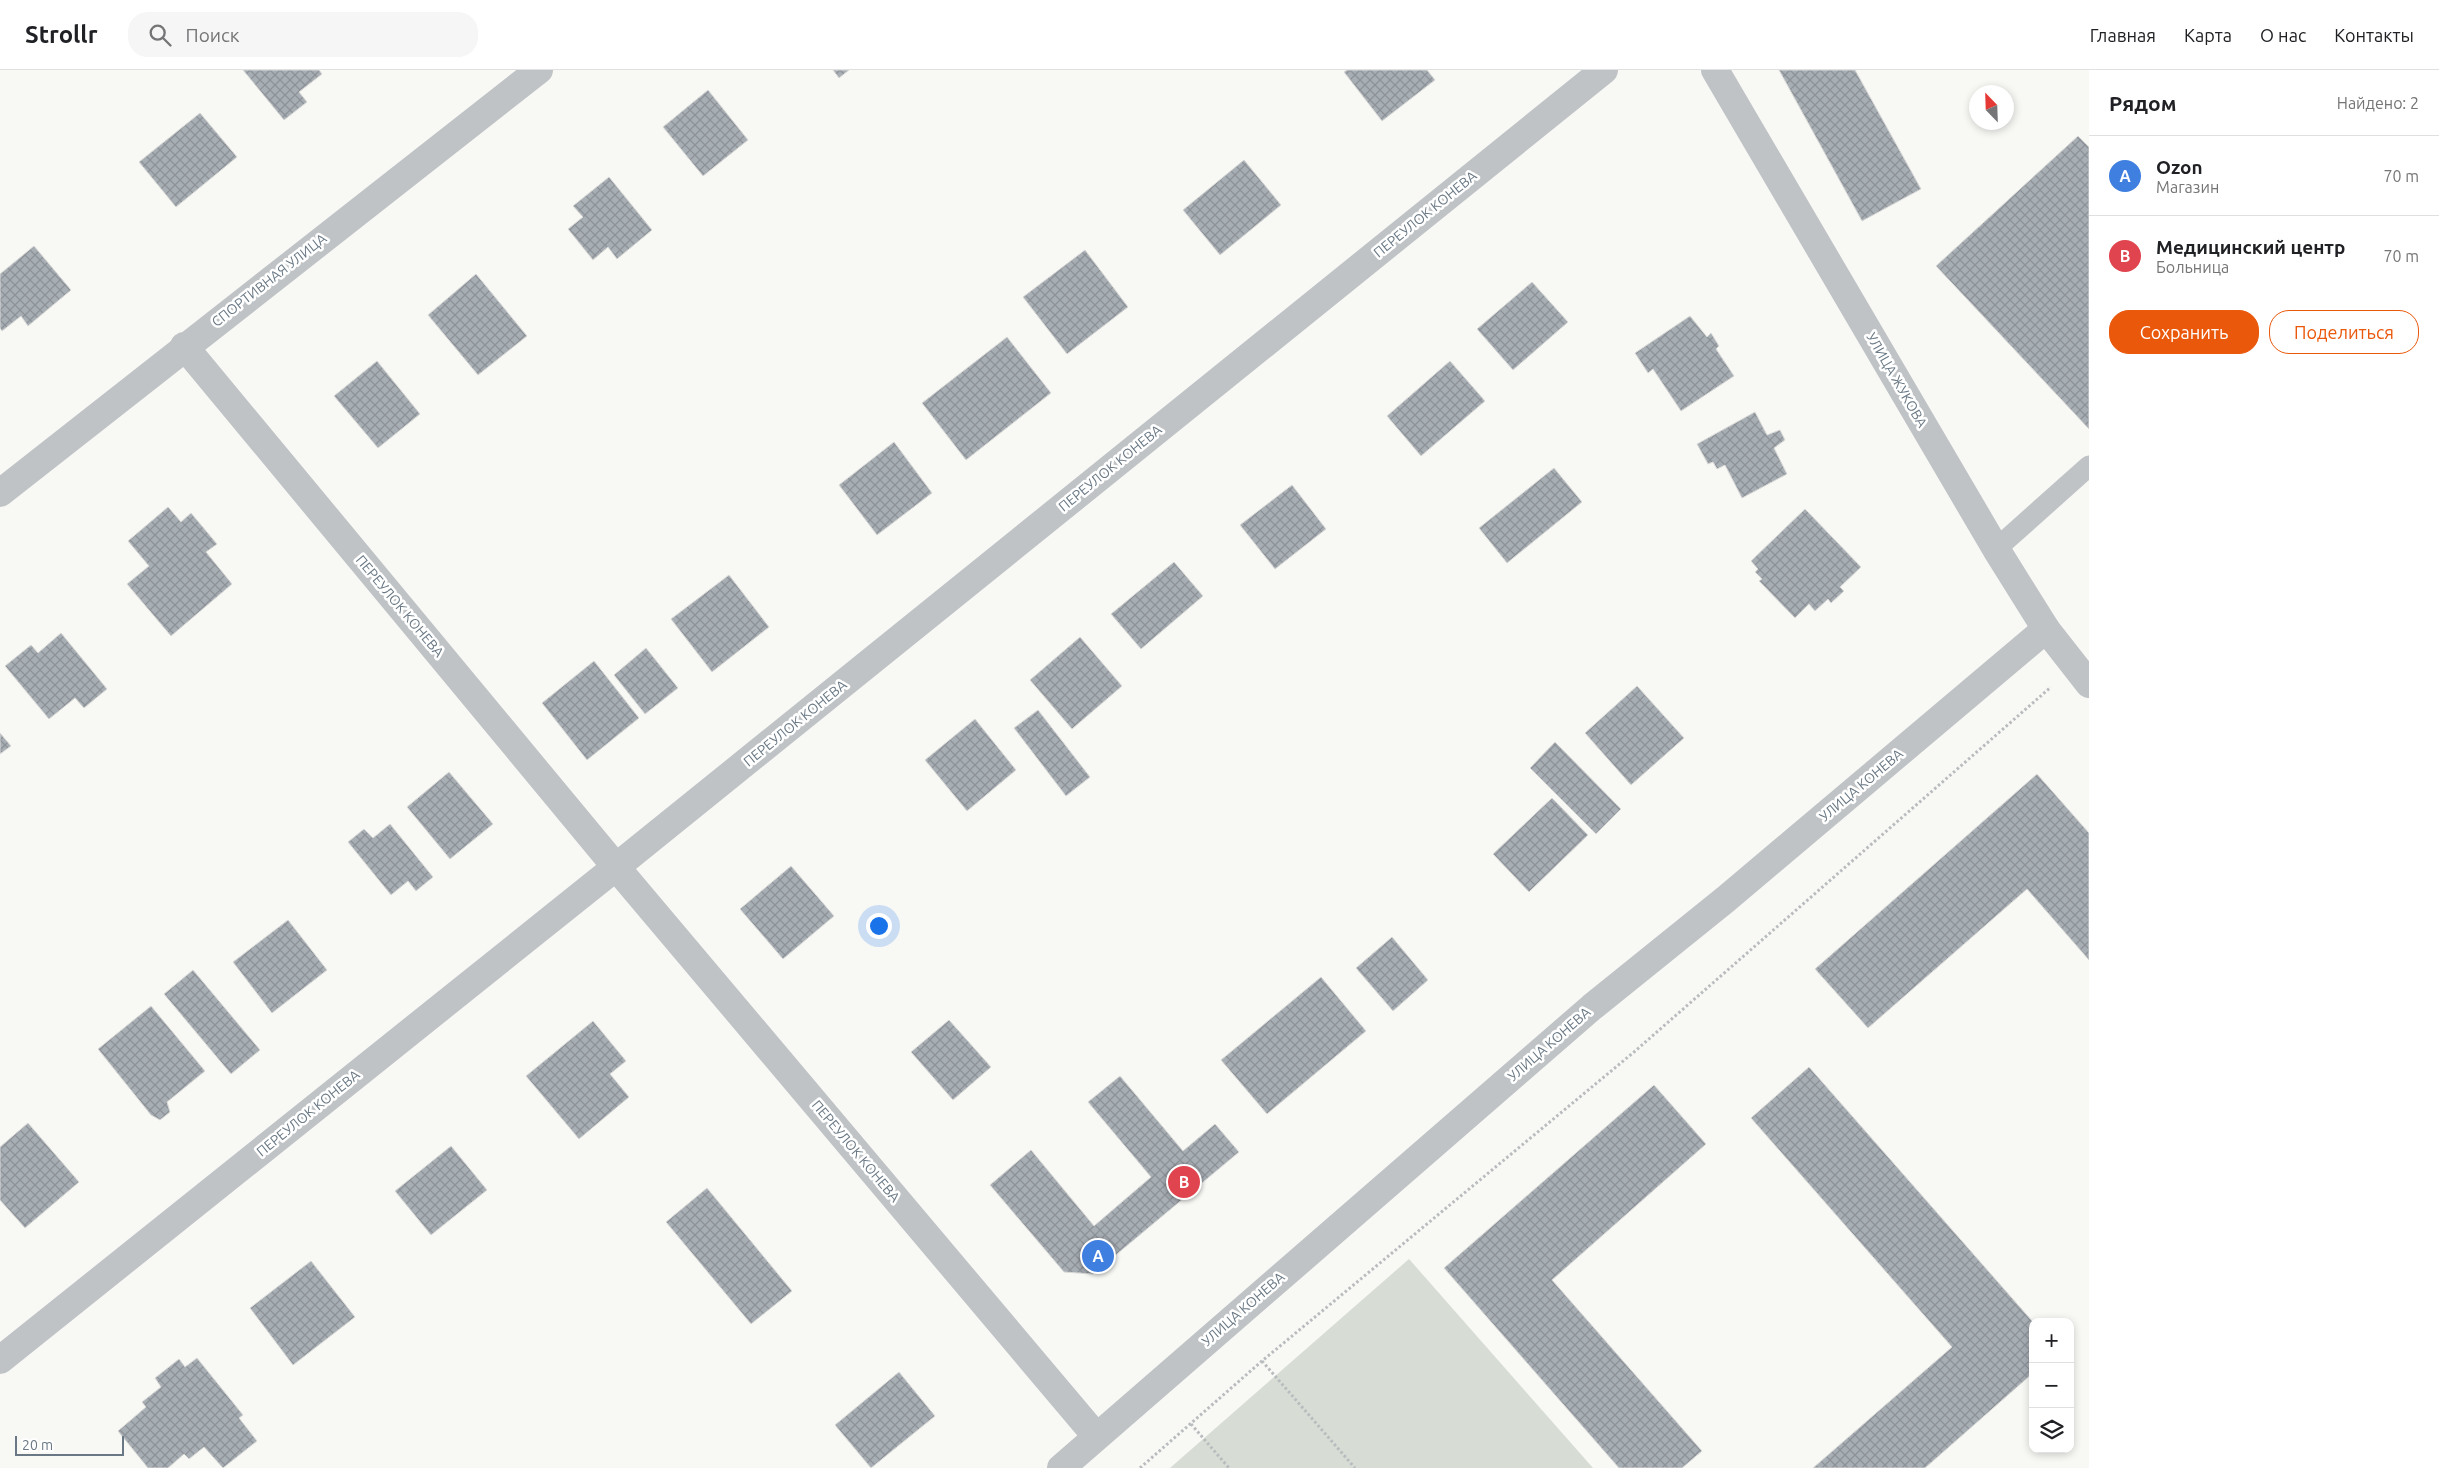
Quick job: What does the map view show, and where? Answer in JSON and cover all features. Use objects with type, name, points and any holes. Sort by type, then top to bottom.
[{"type":"street","name":"СПОРТИВНАЯ УЛИЦА","points":[[0,493],[184,346],[539,70]]},
{"type":"street","name":"ПЕРЕУЛОК КОНЕВА","points":[[0,1360],[1604,70]]},
{"type":"street","name":"УЛИЦА ЖУКОВА","points":[[1715,70],[1996,549],[2046,629],[2089,684]]},
{"type":"street","name":"ПЕРЕУЛОК КОНЕВА","points":[[184,346],[616,866],[1096,1436]]},
{"type":"street","name":"УЛИЦА КОНЕВА","points":[[1061,1468],[1592,1007],[1726,899],[2046,629]]},
{"type":"lane","points":[[1996,549],[2089,466]]},
{"type":"path","points":[[1140,1468],[1262,1361],[1634,1052],[2057,682]]},
{"type":"path","points":[[1262,1361],[1355,1468]]},
{"type":"path","points":[[1191,1424],[1229,1468]]},
{"type":"shaded area","points":[[1409,1259],[1593,1468],[1170,1468]]},
{"type":"building","points":[[243,70],[319,70],[322,74],[299,92],[307,102],[284,120]]},
{"type":"building","points":[[833,70],[849,70],[839,78]]},
{"type":"building","points":[[1347,70],[1427,70],[1435,80],[1382,121],[1344,72]]},
{"type":"building","points":[[1779,70],[1855,70],[1921,189],[1862,221]]},
{"type":"building","points":[[708,90],[748,140],[703,176],[663,127]]},
{"type":"building","points":[[200,113],[237,157],[176,207],[139,162]]},
{"type":"building","points":[[2078,136],[2089,147],[2089,429],[1936,266]]},
{"type":"building","points":[[1244,160],[1281,205],[1220,255],[1183,210]]},
{"type":"building","points":[[609,177],[652,230],[617,259],[608,247],[593,260],[568,229],[583,217],[573,206]]},
{"type":"building","points":[[34,246],[71,290],[28,326],[21,316],[2,331],[0,328],[0,274]]},
{"type":"building","points":[[1085,250],[1128,307],[1067,354],[1023,297]]},
{"type":"building","points":[[476,274],[527,336],[478,375],[428,315]]},
{"type":"building","points":[[1532,282],[1568,322],[1513,370],[1477,329]]},
{"type":"building","points":[[1690,316],[1707,337],[1711,333],[1719,346],[1716,349],[1734,376],[1681,411],[1653,369],[1648,373],[1635,353]]},
{"type":"building","points":[[1007,337],[1051,393],[966,460],[922,403]]},
{"type":"building","points":[[377,361],[420,414],[378,448],[334,396]]},
{"type":"building","points":[[1450,361],[1485,401],[1421,456],[1387,416]]},
{"type":"building","points":[[1755,412],[1767,435],[1780,430],[1785,440],[1774,448],[1787,474],[1742,498],[1725,465],[1717,469],[1713,462],[1708,464],[1697,444]]},
{"type":"building","points":[[894,442],[932,493],[877,535],[839,485]]},
{"type":"building","points":[[1554,468],[1582,502],[1507,563],[1479,528]]},
{"type":"building","points":[[1292,485],[1326,529],[1275,569],[1240,525]]},
{"type":"building","points":[[168,507],[181,522],[191,513],[217,544],[206,552],[232,584],[171,636],[127,584],[149,566],[128,541]]},
{"type":"building","points":[[1805,509],[1861,567],[1840,587],[1844,591],[1831,603],[1828,599],[1815,611],[1809,604],[1795,618],[1759,581],[1762,579],[1755,572],[1758,569],[1751,561]]},
{"type":"building","points":[[1174,562],[1203,596],[1141,649],[1111,614]]},
{"type":"building","points":[[729,575],[769,627],[712,672],[671,619]]},
{"type":"building","points":[[61,633],[107,689],[84,708],[75,698],[49,719],[5,666],[31,645],[38,653]]},
{"type":"building","points":[[1080,637],[1122,686],[1072,729],[1030,680]]},
{"type":"building","points":[[646,648],[678,688],[645,714],[614,675]]},
{"type":"building","points":[[594,661],[639,718],[587,760],[542,703]]},
{"type":"building","points":[[1637,686],[1684,738],[1631,785],[1585,733]]},
{"type":"building","points":[[1038,710],[1090,777],[1066,796],[1014,728]]},
{"type":"building","points":[[975,719],[1016,770],[967,811],[925,760]]},
{"type":"building","points":[[0,733],[11,746],[0,754]]},
{"type":"building","points":[[1555,742],[1621,809],[1596,834],[1530,768]]},
{"type":"building","points":[[449,772],[493,824],[450,859],[407,807]]},
{"type":"building","points":[[2037,774],[2089,833],[2089,960],[2027,889],[1868,1028],[1815,969]]},
{"type":"building","points":[[1552,798],[1588,835],[1529,892],[1493,854]]},
{"type":"building","points":[[390,824],[433,877],[416,891],[408,881],[391,895],[348,842],[364,829],[373,838]]},
{"type":"building","points":[[791,866],[834,916],[783,959],[740,909]]},
{"type":"building","points":[[288,920],[327,970],[272,1013],[233,962]]},
{"type":"building","points":[[1392,937],[1428,980],[1393,1011],[1356,968]]},
{"type":"building","points":[[193,970],[260,1050],[231,1074],[164,994]]},
{"type":"building","points":[[1321,977],[1366,1031],[1267,1114],[1221,1060]]},
{"type":"building","points":[[151,1006],[205,1071],[167,1102],[170,1112],[160,1120],[151,1115],[98,1049]]},
{"type":"building","points":[[949,1020],[991,1067],[953,1100],[911,1052]]},
{"type":"building","points":[[593,1021],[626,1061],[610,1074],[629,1097],[579,1139],[526,1076]]},
{"type":"building","points":[[1809,1067],[2029,1318],[2029,1377],[1925,1468],[1813,1468],[1952,1347],[1751,1118]]},
{"type":"building","points":[[1120,1076],[1183,1151],[1215,1124],[1239,1152],[1093,1274],[1064,1272],[990,1185],[1031,1150],[1094,1226],[1151,1177],[1088,1102]]},
{"type":"building","points":[[1654,1085],[1706,1144],[1552,1280],[1702,1451],[1682,1468],[1619,1468],[1444,1268]]},
{"type":"building","points":[[28,1123],[79,1182],[25,1228],[0,1200],[0,1147]]},
{"type":"building","points":[[451,1146],[487,1190],[431,1235],[395,1191]]},
{"type":"building","points":[[707,1188],[792,1291],[751,1324],[666,1222]]},
{"type":"building","points":[[311,1261],[355,1317],[293,1365],[250,1308]]},
{"type":"building","points":[[197,1358],[243,1415],[239,1418],[257,1441],[223,1468],[204,1447],[189,1459],[184,1454],[168,1468],[148,1468],[118,1431],[146,1407],[142,1402],[161,1387],[155,1378],[179,1359],[185,1367]]},
{"type":"building","points":[[899,1372],[935,1416],[871,1468],[835,1425]]},
{"type":"place","name":"Медицинский центр","points":[[1184,1182]]},
{"type":"place","name":"Ozon","points":[[1098,1256]]}]
